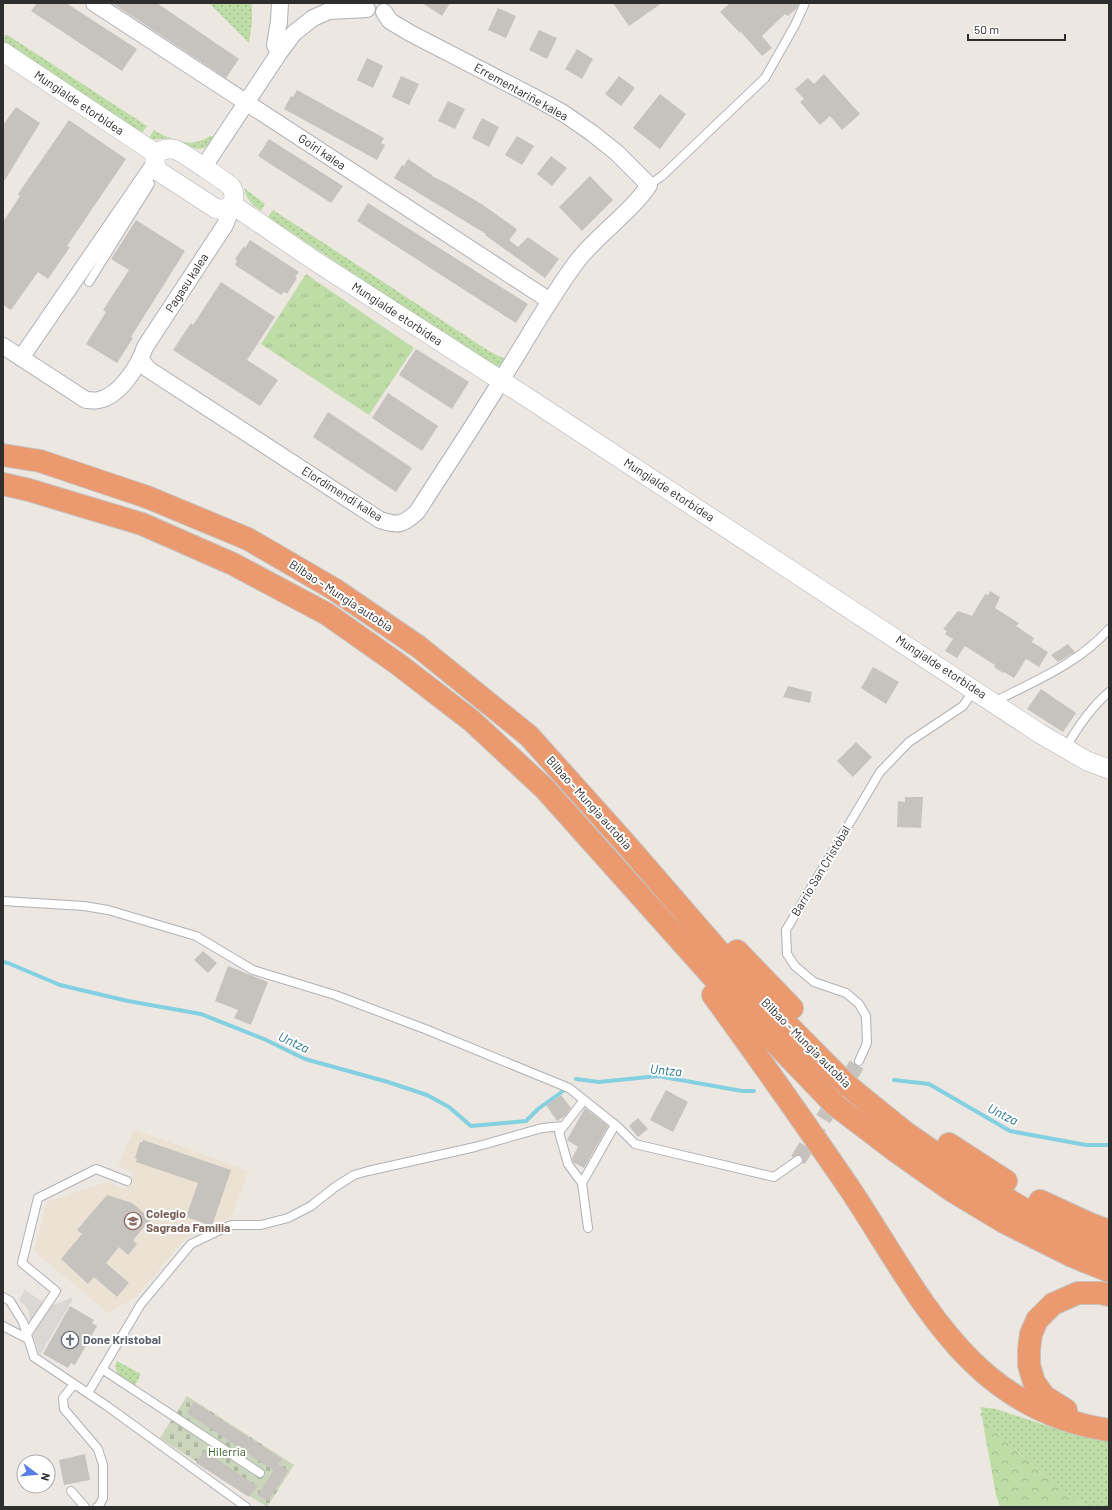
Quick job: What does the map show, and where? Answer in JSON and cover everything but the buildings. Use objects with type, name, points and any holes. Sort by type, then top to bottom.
[{"type":"highway","name":"Bilbao - Mungia autobia","points":[[3,455],[40,462],[148,497],[248,539],[334,589],[419,647],[529,736],[630,848],[748,985],[848,1086],[906,1133],[967,1175],[1022,1208],[1081,1238],[1109,1249]]},
{"type":"highway","name":"Bilbao - Mungia autobia","points":[[3,484],[29,490],[142,524],[233,564],[327,614],[398,664],[472,721],[545,789],[730,996],[835,1105],[896,1152],[951,1190],[1004,1222],[1072,1256],[1109,1271]]},
{"type":"highway","points":[[529,736],[606,800],[742,956],[858,1076],[903,1112],[968,1157],[1028,1194],[1090,1224],[1109,1231]]},
{"type":"highway","points":[[650,908],[796,1109],[863,1209],[924,1306],[960,1351],[983,1373],[1006,1390],[1041,1410],[1088,1427],[1109,1430]]},
{"type":"highway","points":[[1109,1295],[1101,1293],[1078,1293],[1053,1304],[1037,1320],[1031,1334],[1028,1349],[1029,1364],[1034,1382],[1044,1396],[1063,1410],[1109,1423]]},
{"type":"street","name":"Goiri kalea","points":[[94,3],[550,302]]},
{"type":"street","points":[[279,53],[275,45],[280,5],[307,22]]},
{"type":"street","points":[[203,168],[279,53],[294,33],[313,18],[328,11],[367,6],[370,14],[378,16],[384,8]]},
{"type":"street","name":"Errementariñe kalea","points":[[384,8],[390,21],[410,33],[562,113],[592,133],[617,153],[650,185]]},
{"type":"street","name":"Mungialde etorbidea","points":[[3,52],[216,208],[222,210],[233,205],[312,259],[1065,749],[1087,761],[1109,769]]},
{"type":"street","points":[[22,358],[166,149],[176,150],[230,186],[234,194],[233,205]]},
{"type":"street","name":"Elordimendi kalea","points":[[141,360],[148,369],[380,520],[392,524],[400,524],[408,520],[417,512],[576,262],[600,236],[641,197],[650,185]]},
{"type":"street","name":"Pagasu kalea","points":[[3,346],[86,400],[99,400],[107,396],[121,386],[141,360],[145,347],[225,225],[233,205]]},
{"type":"lane","points":[[650,185],[662,176],[765,78],[806,3]]},
{"type":"lane","points":[[88,282],[156,163]]},
{"type":"lane","points":[[994,702],[1066,665],[1097,643],[1109,630]]},
{"type":"lane","name":"Barrio San Cristóbal","points":[[859,1061],[868,1043],[866,1016],[859,1004],[846,993],[814,982],[794,966],[787,954],[786,930],[880,772],[909,742],[964,706],[974,689]]},
{"type":"lane","points":[[1065,749],[1073,734],[1094,706],[1109,692]]},
{"type":"lane","points":[[3,901],[84,906],[108,910],[196,936],[253,970],[335,995],[425,1029],[569,1088],[615,1125],[635,1144],[774,1177],[798,1160]]},
{"type":"lane","points":[[584,1100],[559,1132],[568,1164],[582,1183],[588,1228]]},
{"type":"lane","points":[[582,1183],[615,1125]]},
{"type":"lane","points":[[88,1393],[141,1304],[191,1244],[231,1225],[261,1225],[288,1218],[311,1206],[335,1187],[354,1175],[475,1147],[542,1128],[563,1126]]},
{"type":"lane","points":[[28,1337],[56,1291],[22,1263],[38,1198],[96,1169],[127,1181]]},
{"type":"lane","points":[[3,1297],[10,1301],[23,1322],[34,1356],[246,1507]]},
{"type":"lane","points":[[3,1326],[28,1337]]},
{"type":"lane","points":[[102,1369],[260,1473]]},
{"type":"lane","points":[[74,1384],[63,1398],[64,1409],[98,1450],[103,1465],[103,1498],[97,1507]]},
{"type":"lane","points":[[71,1491],[85,1507]]},
{"type":"shaded area","name":"Colegio Sagrada Familia","points":[[134,1129],[249,1171],[232,1215],[216,1227],[185,1239],[136,1297],[108,1313],[34,1251],[47,1202],[106,1182],[125,1189],[133,1172],[118,1166]]},
{"type":"shaded area","points":[[25,1290],[49,1306],[70,1298],[73,1299],[40,1355],[33,1336],[28,1309],[19,1300]]},
{"type":"green space","points":[[209,3],[252,3],[252,21],[249,43]]},
{"type":"green space","points":[[6,34],[147,126],[142,133],[3,41]]},
{"type":"green space","points":[[154,130],[169,138],[191,143],[198,142],[211,136],[215,137],[210,144],[199,149],[171,139],[149,138]]},
{"type":"green space","points":[[244,188],[265,204],[261,211],[250,201]]},
{"type":"green space","points":[[273,210],[489,351],[503,358],[510,356],[502,367],[491,365],[268,217]]},
{"type":"green space","points":[[306,274],[414,348],[369,415],[261,344]]},
{"type":"green space","points":[[117,1361],[141,1374],[134,1387],[118,1375],[115,1366]]},
{"type":"green space","name":"Hilerria","points":[[187,1396],[294,1465],[267,1507],[160,1438]]},
{"type":"green space","points":[[980,1407],[996,1409],[1054,1428],[1109,1441],[1109,1507],[1088,1507],[1062,1491],[980,1415],[982,1412]]},
{"type":"green space","points":[[982,1417],[1032,1465],[1073,1498],[1088,1507],[1000,1507],[996,1495]]},
{"type":"waterway","name":"Untza","points":[[3,962],[60,985],[128,1001],[201,1014],[264,1039],[305,1059],[388,1082],[427,1095],[449,1107],[471,1126],[526,1121],[538,1109],[563,1091]]},
{"type":"waterway","name":"Untza","points":[[576,1079],[599,1082],[658,1076],[742,1091],[754,1091]]},
{"type":"waterway","name":"Untza","points":[[894,1080],[929,1084],[1010,1131],[1086,1145],[1109,1145]]},
{"type":"tunnel","points":[[798,1160],[859,1061]]},
{"type":"place","name":"Colegio Sagrada Familia","points":[[133,1221]]},
{"type":"place","name":"Done Kristobal","points":[[70,1340]]}]
